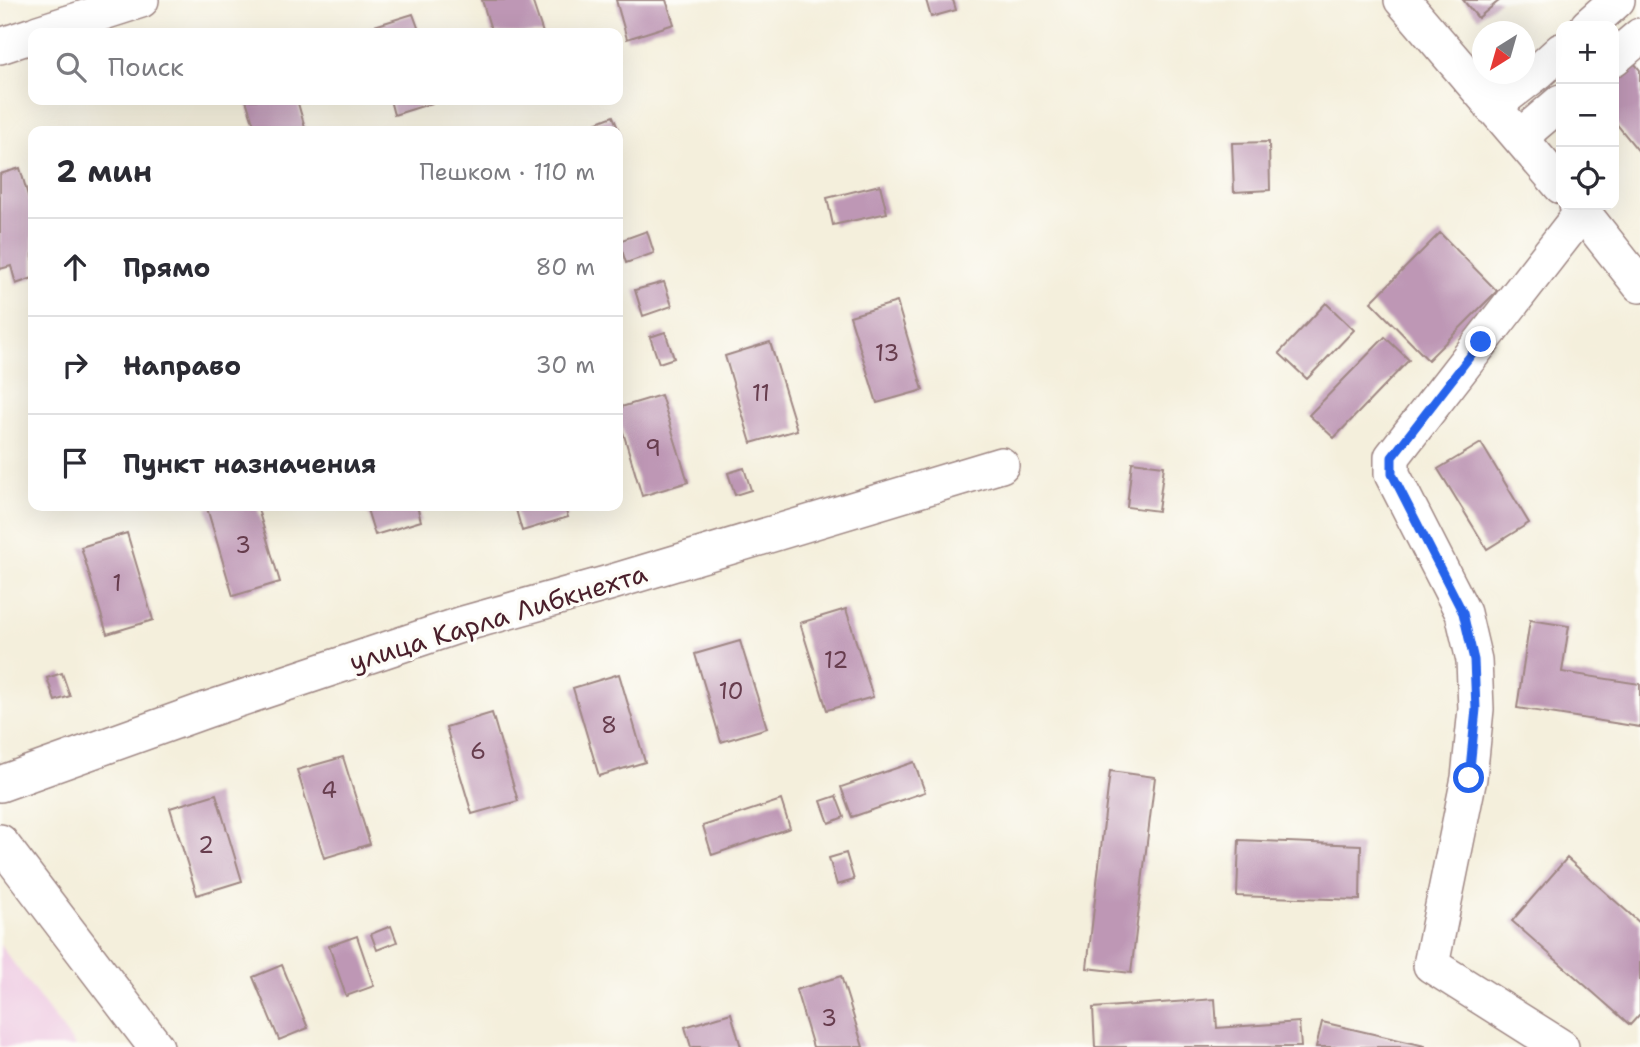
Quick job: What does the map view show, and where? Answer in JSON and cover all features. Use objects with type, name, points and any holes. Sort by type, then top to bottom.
[{"type":"street","points":[[55,28],[141,0]]},
{"type":"street","points":[[1402,0],[1556,180]]},
{"type":"street","points":[[1594,21],[1617,0]]},
{"type":"street","points":[[1619,54],[1640,36]]},
{"type":"street","points":[[0,46],[28,37]]},
{"type":"street","points":[[1492,107],[1556,56]]},
{"type":"street","points":[[1520,137],[1556,106]]},
{"type":"street","points":[[1562,1047],[1431,965],[1469,778],[1476,709],[1474,660],[1463,613],[1392,474],[1392,457],[1568,210]]},
{"type":"street","points":[[1581,210],[1640,285]]},
{"type":"street","name":"улица Карла Либкнехта","points":[[0,784],[206,710],[463,624],[1001,465]]},
{"type":"street","points":[[0,842],[156,1047]]},
{"type":"shaded area","points":[[0,945],[76,1047],[0,1047]]},
{"type":"building","points":[[482,0],[532,0],[541,28],[490,28]]},
{"type":"building","points":[[616,0],[666,0],[674,24],[627,39]]},
{"type":"building","points":[[926,0],[953,0],[956,10],[931,17]]},
{"type":"building","points":[[1463,0],[1500,0],[1478,18]]},
{"type":"building","points":[[413,14],[418,28],[368,28]]},
{"type":"building","points":[[1634,63],[1640,70],[1640,153],[1619,127],[1619,76]]},
{"type":"building","points":[[248,105],[298,105],[305,126],[254,126]]},
{"type":"building","points":[[391,105],[426,105],[394,115]]},
{"type":"building","points":[[613,116],[617,126],[587,126]]},
{"type":"building","points":[[1269,142],[1270,190],[1234,192],[1232,143]]},
{"type":"building","points":[[20,168],[28,196],[28,280],[16,284],[11,266],[0,269],[0,174]]},
{"type":"building","points":[[880,185],[887,213],[833,225],[827,198]]},
{"type":"building","points":[[647,231],[654,253],[626,263],[623,240]]},
{"type":"building","points":[[1440,233],[1497,291],[1428,360],[1371,302]]},
{"type":"building","points":[[664,282],[672,306],[643,316],[635,290]]},
{"type":"building","points":[[897,302],[923,390],[877,403],[850,316]]},
{"type":"building","points":[[1326,303],[1354,330],[1307,379],[1279,353]]},
{"type":"building","points":[[665,332],[674,358],[659,363],[650,337]]},
{"type":"building","points":[[1385,337],[1409,360],[1334,438],[1309,415]]},
{"type":"building","points":[[770,342],[797,430],[751,443],[725,356]]},
{"type":"building","points":[[661,395],[688,482],[642,496],[623,432],[623,406]]},
{"type":"building","points":[[1481,443],[1529,523],[1487,549],[1438,469]]},
{"type":"building","points":[[1132,462],[1164,466],[1158,511],[1127,507]]},
{"type":"building","points":[[744,468],[751,490],[735,495],[728,473]]},
{"type":"building","points":[[208,511],[259,511],[280,582],[233,596]]},
{"type":"building","points":[[368,511],[418,511],[421,521],[375,535]]},
{"type":"building","points":[[516,511],[566,511],[568,517],[522,531]]},
{"type":"building","points":[[127,533],[153,620],[107,634],[81,547]]},
{"type":"building","points":[[846,609],[873,697],[827,710],[800,623]]},
{"type":"building","points":[[1530,620],[1569,626],[1562,672],[1640,684],[1640,727],[1517,708]]},
{"type":"building","points":[[740,641],[767,728],[721,742],[695,654]]},
{"type":"building","points":[[62,673],[70,696],[55,701],[47,678]]},
{"type":"building","points":[[619,674],[645,762],[599,776],[573,688]]},
{"type":"building","points":[[492,713],[518,801],[472,814],[446,727]]},
{"type":"building","points":[[343,757],[370,844],[324,858],[297,770]]},
{"type":"building","points":[[914,762],[925,792],[852,817],[841,787]]},
{"type":"building","points":[[1110,771],[1155,777],[1131,973],[1087,968]]},
{"type":"building","points":[[216,794],[242,881],[197,895],[170,808]]},
{"type":"building","points":[[836,796],[844,817],[829,823],[821,801]]},
{"type":"building","points":[[781,800],[790,828],[712,855],[703,826]]},
{"type":"building","points":[[1239,840],[1361,845],[1360,900],[1237,896]]},
{"type":"building","points":[[846,853],[854,880],[837,885],[829,858]]},
{"type":"building","points":[[1567,858],[1640,923],[1640,1014],[1630,1025],[1512,921]]},
{"type":"building","points":[[391,926],[397,942],[377,950],[371,934]]},
{"type":"building","points":[[357,936],[374,986],[346,996],[329,946]]},
{"type":"building","points":[[282,965],[308,1028],[279,1040],[253,977]]},
{"type":"building","points":[[841,976],[863,1047],[813,1047],[796,990]]},
{"type":"building","points":[[1215,999],[1217,1028],[1299,1022],[1301,1047],[1095,1047],[1093,1008]]},
{"type":"building","points":[[731,1013],[741,1047],[691,1047],[685,1027]]},
{"type":"building","points":[[1322,1022],[1425,1046],[1425,1047],[1316,1047]]},
{"type":"route","points":[[1469,778],[1476,709],[1474,660],[1463,613],[1392,474],[1392,457],[1481,342]]}]
